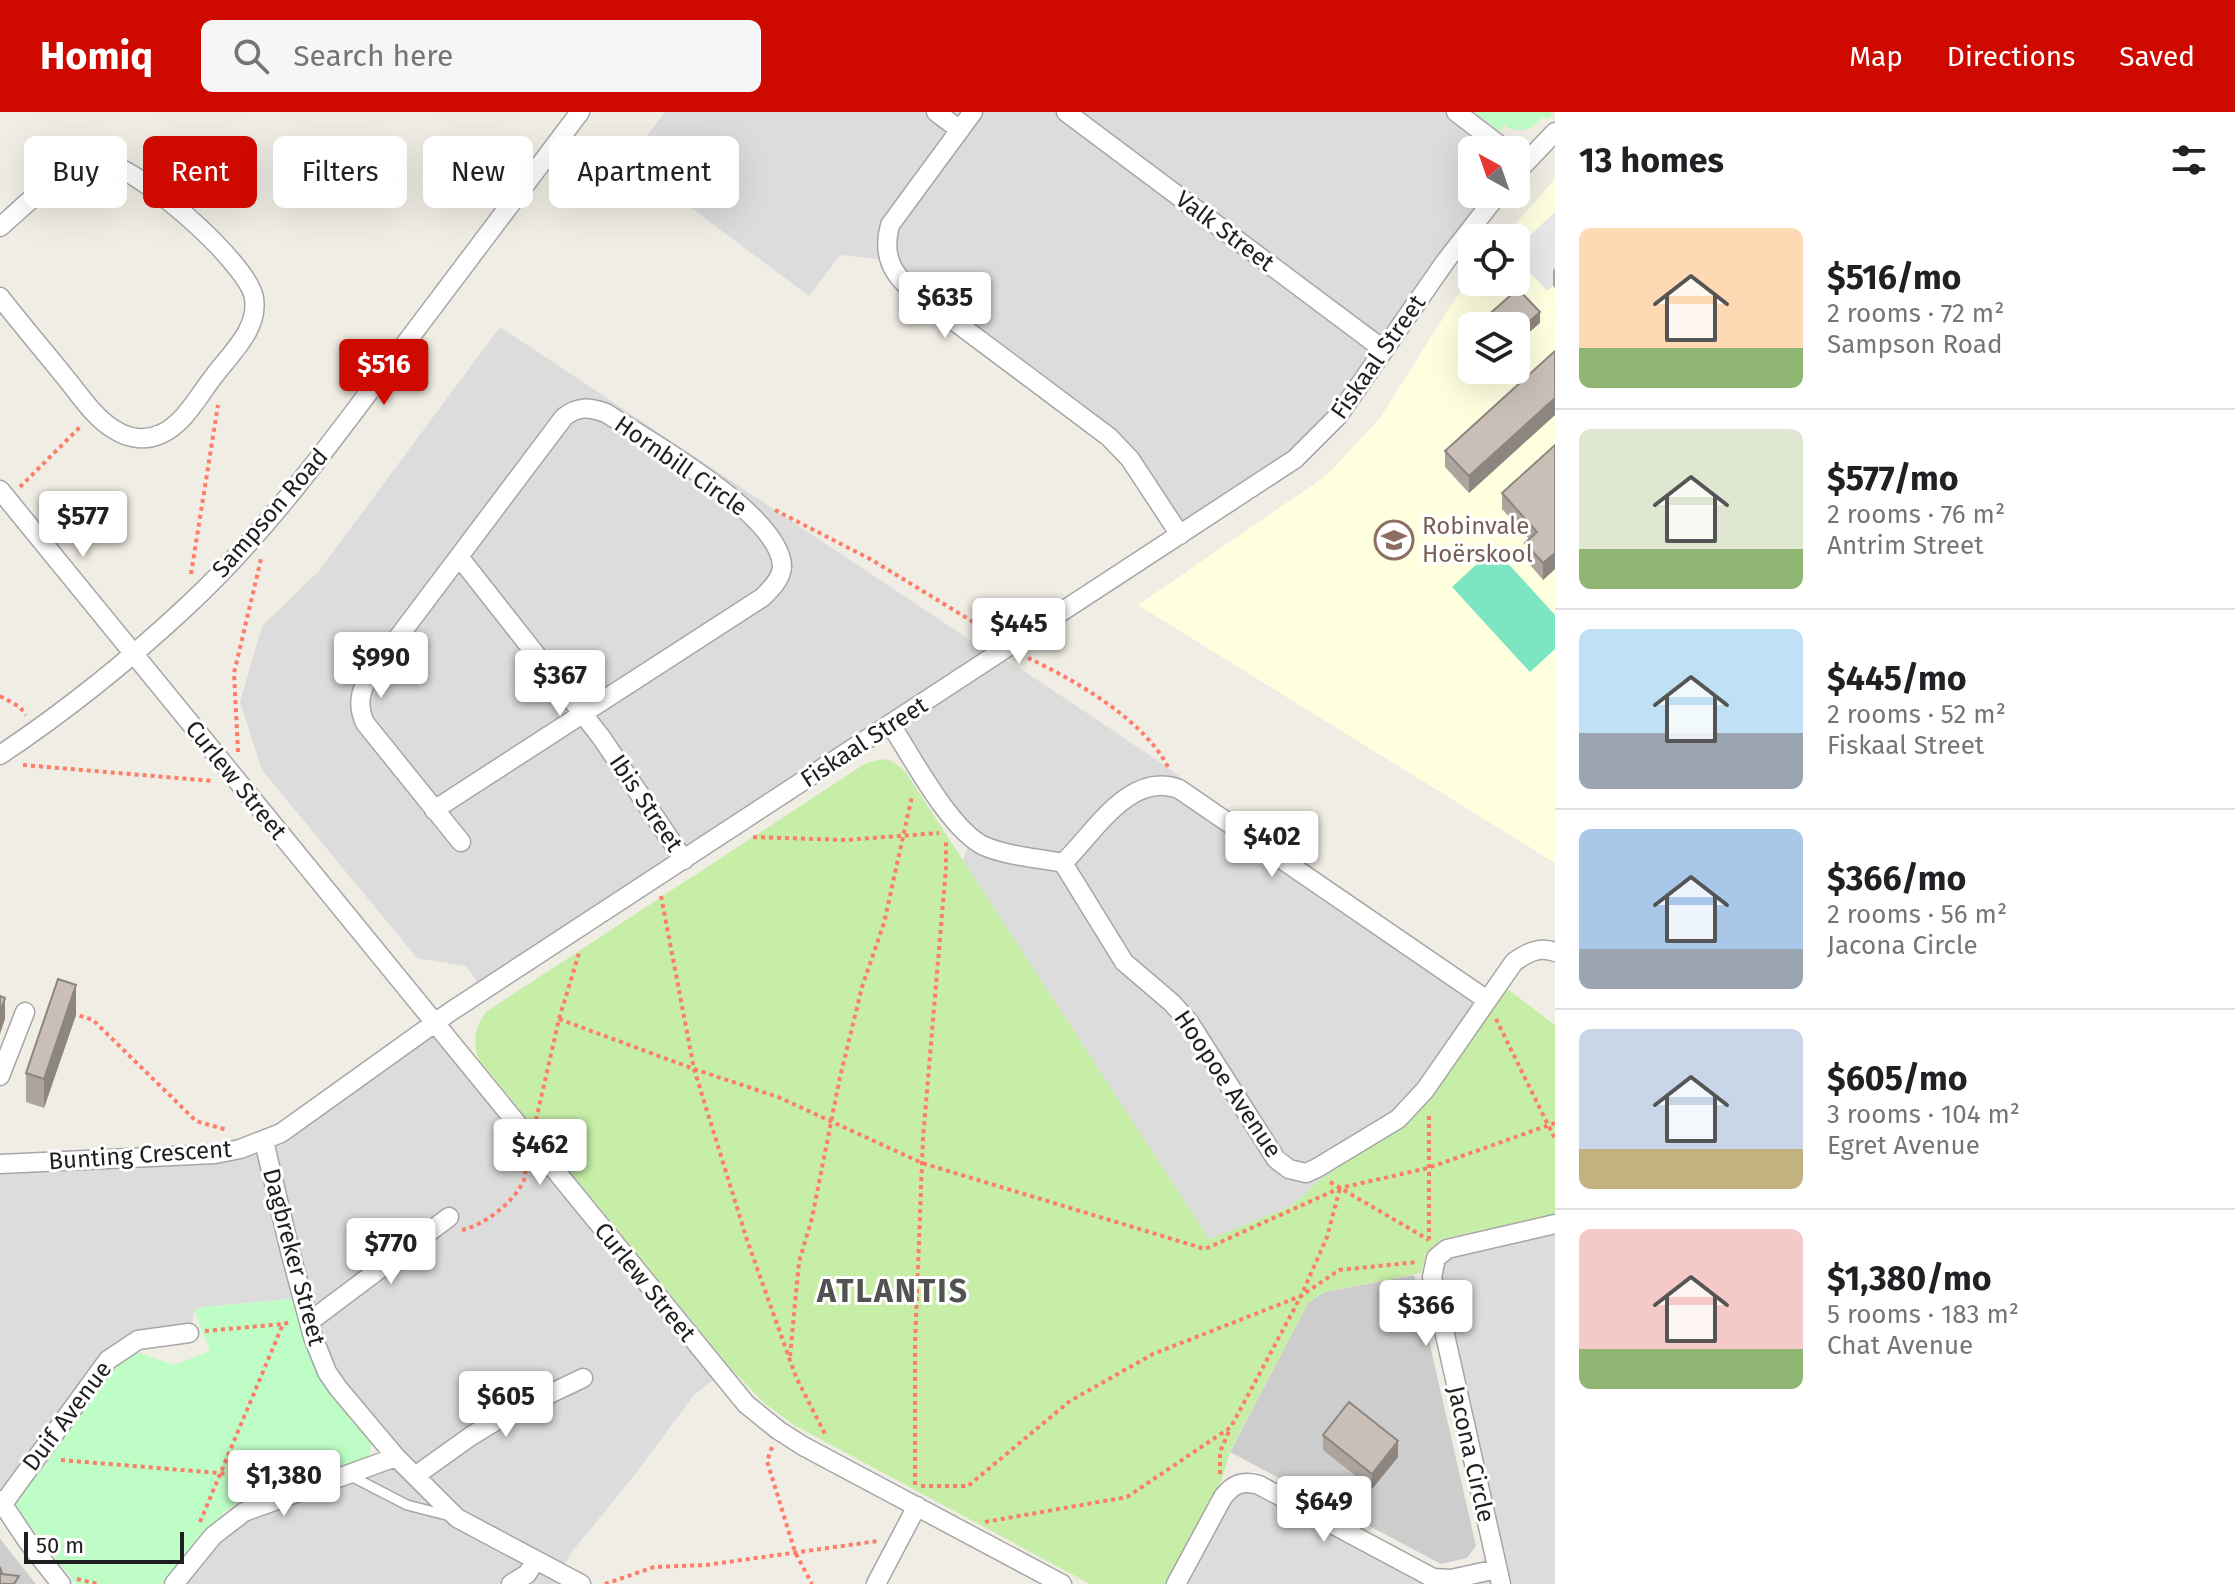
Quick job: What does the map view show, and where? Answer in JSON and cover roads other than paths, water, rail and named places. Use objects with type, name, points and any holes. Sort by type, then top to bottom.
[{"type":"street","name":"Sampson Road","points":[[0,755],[38,729],[133,653],[186,608],[232,560],[303,479],[580,112]]},
{"type":"street","points":[[936,112],[960,130]]},
{"type":"street","points":[[973,112],[890,225],[886,248],[893,270],[910,288],[1109,437],[1130,459],[1180,535]]},
{"type":"street","name":"Valk Street","points":[[1066,112],[1384,350]]},
{"type":"street","points":[[1456,112],[1488,136]]},
{"type":"street","points":[[1530,155],[1555,132]]},
{"type":"street","points":[[0,227],[74,167],[94,160],[116,165],[200,227],[243,273],[254,293],[256,309],[253,321],[182,417],[161,434],[146,439],[132,438],[116,431],[94,413],[0,297]]},
{"type":"street","name":"Fiskaal Street","points":[[434,1024],[1280,470],[1310,446],[1338,416],[1445,262],[1487,208]]},
{"type":"street","name":"Hornbill Circle","points":[[434,810],[754,604],[772,588],[782,566],[771,540],[752,515],[723,491],[606,413],[582,408],[564,417],[369,676],[359,700],[365,723],[434,810],[461,842]]},
{"type":"street","name":"Curlew Street","points":[[4,495],[746,1404],[778,1430],[825,1458],[1062,1584]]},
{"type":"street","name":"Ibis Street","points":[[460,558],[583,713],[684,860]]},
{"type":"street","points":[[891,725],[953,819],[971,838],[996,850],[1063,863],[1103,819],[1136,792],[1155,785],[1168,785],[1179,789],[1487,1000],[1514,962],[1526,954],[1545,949],[1555,952]]},
{"type":"street","name":"Hoopoe Avenue","points":[[1063,863],[1124,962],[1172,1003],[1189,1022],[1276,1159],[1298,1173],[1317,1168],[1398,1119],[1425,1090],[1487,1000]]},
{"type":"street","points":[[0,1076],[25,1012]]},
{"type":"street","name":"Bunting Crescent","points":[[0,1164],[215,1154],[264,1141],[297,1124],[434,1024]]},
{"type":"street","name":"Dagbreker Street","points":[[264,1141],[309,1322],[327,1372],[396,1457],[457,1518],[581,1584]]},
{"type":"street","points":[[309,1322],[449,1217]]},
{"type":"street","name":"Jacona Circle","points":[[1499,1576],[1432,1277],[1433,1265],[1447,1249],[1555,1224]]},
{"type":"street","name":"Duif Avenue","points":[[1,1502],[100,1369],[117,1351],[138,1340],[189,1333]]},
{"type":"street","points":[[415,1476],[506,1415],[583,1378]]},
{"type":"street","points":[[174,1584],[221,1528],[244,1512],[396,1457]]},
{"type":"street","points":[[1176,1584],[1228,1490],[1239,1483],[1259,1485],[1433,1578],[1499,1576]]},
{"type":"street","points":[[1,1502],[61,1584]]},
{"type":"street","points":[[876,1584],[917,1506]]},
{"type":"street","points":[[511,1584],[527,1574],[536,1560]]},
{"type":"lane","points":[[349,1475],[407,1505],[457,1518]]},
{"type":"place","name":"Robinvale Hoërskool","points":[[1394,540]]},
{"type":"district","name":"ATLANTIS","points":[[893,1291]]}]
